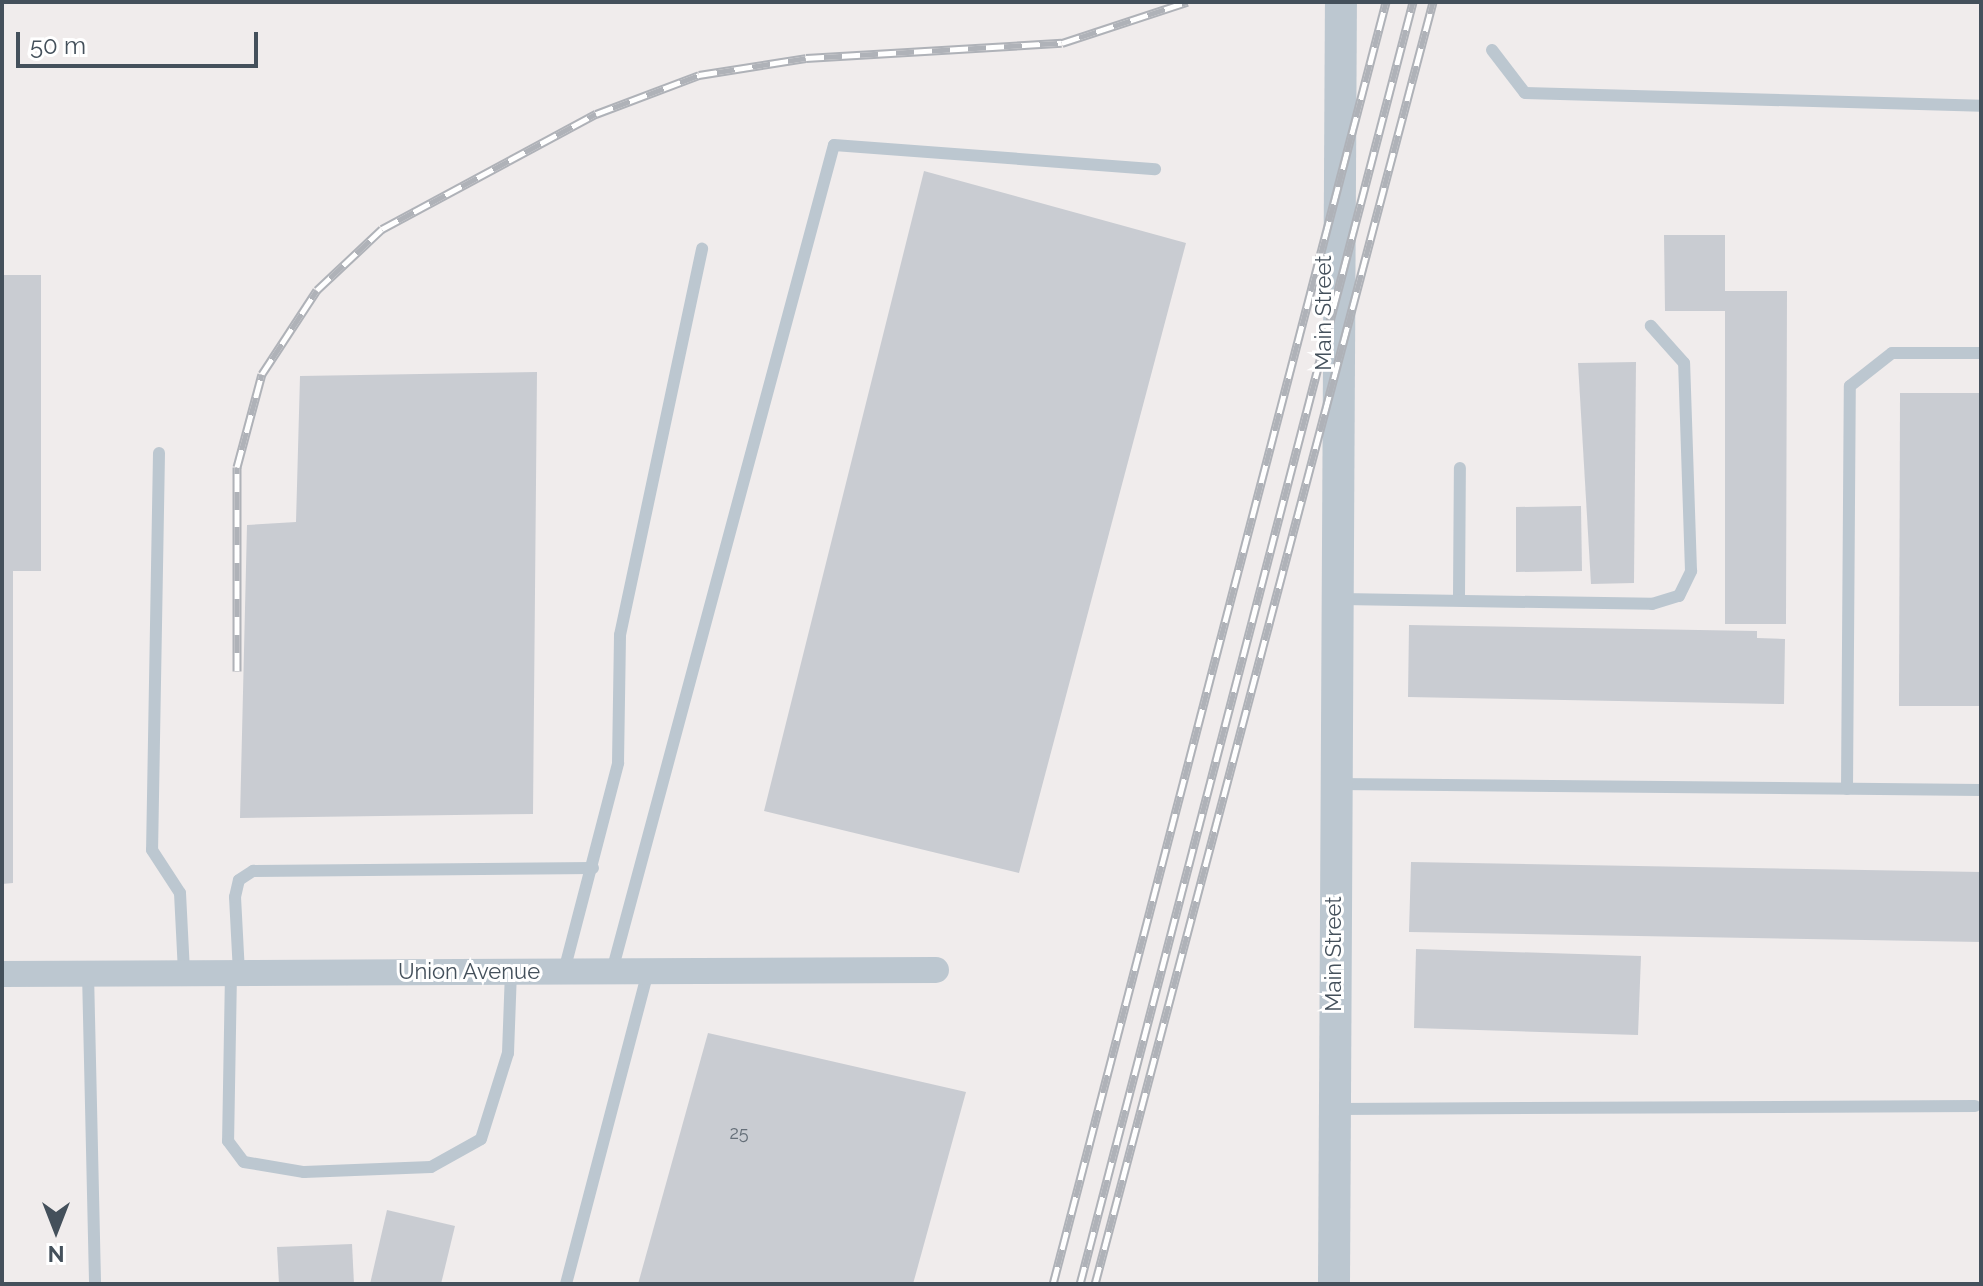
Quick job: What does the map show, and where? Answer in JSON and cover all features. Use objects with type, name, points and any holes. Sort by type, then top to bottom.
[{"type":"street","name":"Main Street","points":[[1324,2],[1323,421],[1329,598],[1339,611]]},
{"type":"street","name":"Main Street","points":[[1334,1284],[1334,784],[1339,611],[1341,2]]},
{"type":"street","name":"Union Avenue","points":[[2,974],[936,970]]},
{"type":"lane","points":[[1492,50],[1525,93],[1981,106]]},
{"type":"lane","points":[[612,971],[834,145],[1155,169]]},
{"type":"lane","points":[[564,971],[618,763],[620,635],[702,249]]},
{"type":"lane","points":[[1339,611],[1459,596],[1652,604],[1679,596],[1691,571],[1684,363],[1651,326]]},
{"type":"lane","points":[[1847,789],[1850,386],[1892,353],[1981,353]]},
{"type":"lane","points":[[159,453],[152,850],[180,893],[184,973]]},
{"type":"lane","points":[[1459,596],[1460,468]]},
{"type":"lane","points":[[1334,784],[1981,790]]},
{"type":"lane","points":[[511,971],[508,1053],[481,1139],[431,1167],[304,1172],[244,1162],[228,1141],[235,897],[239,880],[253,871],[593,868]]},
{"type":"lane","points":[[566,1284],[648,971]]},
{"type":"lane","points":[[88,973],[95,1284]]},
{"type":"lane","points":[[1334,1109],[1975,1106]]},
{"type":"building","points":[[924,171],[1186,243],[1019,873],[764,811]]},
{"type":"building","points":[[1664,235],[1725,235],[1725,291],[1787,291],[1786,624],[1725,624],[1725,311],[1665,311]]},
{"type":"building","points":[[2,275],[41,275],[41,571],[13,571],[13,883],[2,884]]},
{"type":"building","points":[[1636,362],[1634,583],[1591,584],[1578,363]]},
{"type":"building","points":[[537,372],[533,814],[240,818],[247,525],[296,522],[300,376]]},
{"type":"building","points":[[1900,393],[1981,393],[1981,706],[1899,706]]},
{"type":"building","points":[[1581,506],[1582,571],[1516,572],[1516,507]]},
{"type":"building","points":[[1409,625],[1757,631],[1757,638],[1785,639],[1784,704],[1408,697]]},
{"type":"building","points":[[1411,862],[1981,872],[1981,942],[1409,932]]},
{"type":"building","points":[[1416,949],[1641,956],[1638,1035],[1414,1028]]},
{"type":"building","points":[[708,1033],[966,1092],[913,1284],[638,1284]]},
{"type":"building","points":[[387,1210],[455,1226],[441,1284],[370,1284]]},
{"type":"building","points":[[352,1244],[354,1284],[279,1284],[277,1247]]},
{"type":"railway","points":[[237,671],[237,467],[262,374],[317,290],[382,229],[596,114],[699,75],[806,58],[1062,43],[1187,2]]},
{"type":"railway","points":[[1053,1284],[1386,2]]},
{"type":"railway","points":[[1080,1284],[1413,2]]},
{"type":"railway","points":[[1095,1284],[1433,2]]}]
